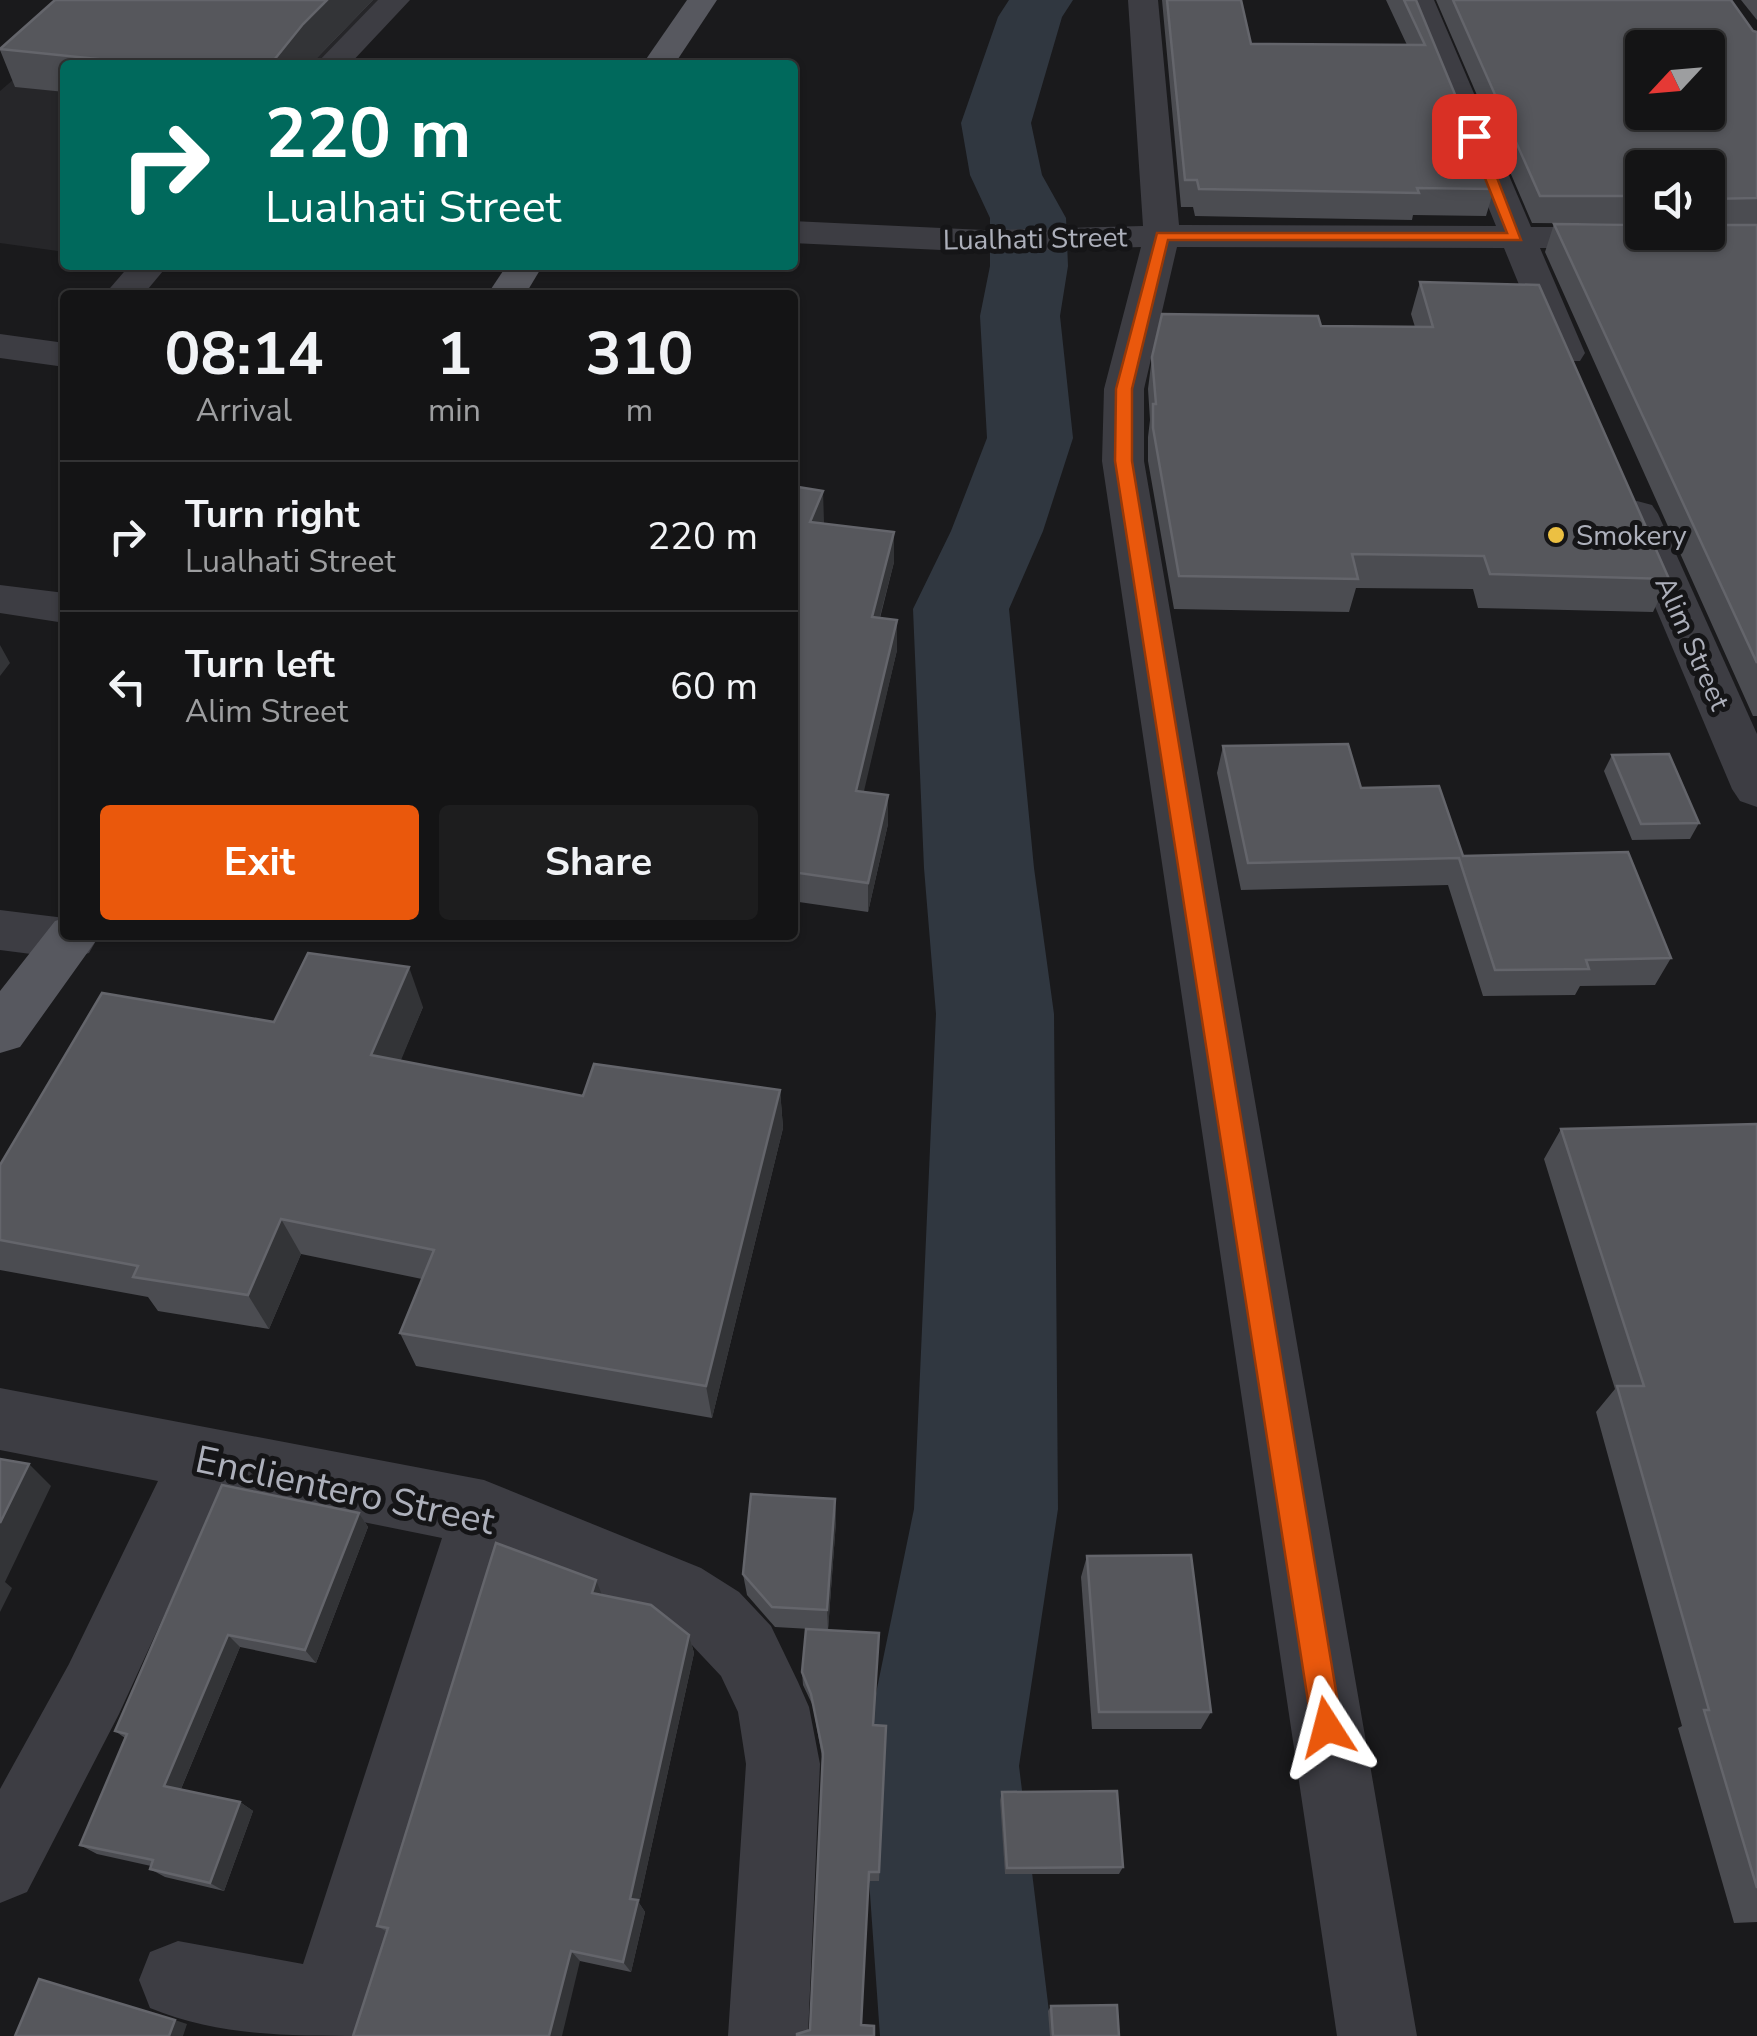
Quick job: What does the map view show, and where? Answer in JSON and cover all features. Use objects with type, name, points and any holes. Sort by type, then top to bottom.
[{"type":"main road","points":[[661,60],[702,0]]},
{"type":"main road","points":[[0,1031],[70,940]]},
{"type":"street","points":[[336,60],[396,0]]},
{"type":"street","points":[[1142,0],[1162,236],[1124,389],[1123,461],[1377,2036]]},
{"type":"street","points":[[1419,0],[1578,380]]},
{"type":"street","name":"Lualhati Street","points":[[798,232],[984,242],[1162,236],[1757,238]]},
{"type":"street","points":[[128,290],[146,270]]},
{"type":"street","points":[[0,346],[60,354]]},
{"type":"street","name":"Alim Street","points":[[1625,486],[1757,789]]},
{"type":"street","points":[[0,599],[60,607]]},
{"type":"street","points":[[0,930],[60,936]]},
{"type":"street","name":"Enclientero Street","points":[[0,1419],[484,1513],[677,1592],[714,1616],[746,1651],[773,1707],[783,1764],[768,2036]]},
{"type":"street","points":[[0,1865],[94,1689],[202,1460]]},
{"type":"street","points":[[178,1980],[323,2023],[484,1513]]},
{"type":"shaded area","points":[[106,0],[379,0],[323,60],[60,60],[60,251],[0,243],[0,91]]},
{"type":"building","points":[[55,0],[327,0],[274,60],[107,60],[0,49]]},
{"type":"building","points":[[1167,0],[1241,0],[1251,44],[1425,45],[1404,0],[1416,0],[1494,189],[1417,188],[1419,193],[1199,189],[1197,180],[1185,180]]},
{"type":"building","points":[[1453,0],[1731,0],[1757,32],[1757,198],[1725,199],[1725,150],[1625,150],[1625,196],[1540,196]]},
{"type":"building","points":[[1554,224],[1625,225],[1625,250],[1725,250],[1725,225],[1757,225],[1757,663]]},
{"type":"building","points":[[1420,282],[1539,285],[1669,579],[1490,574],[1484,556],[1352,554],[1358,579],[1179,576],[1153,428],[1156,404],[1152,357],[1162,314],[1318,316],[1321,326],[1433,327]]},
{"type":"building","points":[[798,487],[823,491],[810,522],[894,532],[872,617],[897,620],[856,791],[888,795],[868,883],[798,873]]},
{"type":"building","points":[[1348,744],[1361,788],[1439,786],[1463,856],[1628,852],[1671,958],[1586,960],[1589,969],[1495,970],[1459,858],[1248,863],[1223,746]]},
{"type":"building","points":[[1669,754],[1699,823],[1641,824],[1612,755]]},
{"type":"building","points":[[308,953],[409,967],[371,1055],[583,1096],[594,1064],[780,1090],[706,1386],[400,1333],[434,1250],[281,1219],[248,1295],[133,1277],[138,1266],[0,1240],[0,1165],[102,993],[274,1022]]},
{"type":"building","points":[[1757,1124],[1757,1888],[1704,1710],[1709,1710],[1617,1386],[1644,1386],[1561,1129]]},
{"type":"building","points":[[0,1459],[29,1464],[0,1523]]},
{"type":"building","points":[[222,1485],[359,1513],[305,1650],[228,1635],[164,1786],[240,1802],[210,1883],[150,1869],[153,1860],[80,1845],[127,1734],[115,1731]]},
{"type":"building","points":[[751,1494],[835,1499],[827,1610],[772,1607],[743,1574]]},
{"type":"building","points":[[496,1543],[596,1580],[592,1593],[651,1605],[689,1635],[630,1899],[638,1900],[623,1962],[571,1951],[549,2036],[353,2036],[388,1928],[377,1926]]},
{"type":"building","points":[[1191,1555],[1211,1712],[1099,1712],[1087,1556]]},
{"type":"building","points":[[806,1629],[879,1633],[873,1725],[886,1726],[879,1872],[869,1872],[861,2025],[874,2026],[874,2036],[797,2036],[810,2030],[823,1753],[811,1694],[802,1672]]},
{"type":"building","points":[[1117,1791],[1123,1867],[1007,1868],[1002,1792]]},
{"type":"building","points":[[39,1979],[175,2020],[169,2036],[15,2036]]},
{"type":"building","points":[[1117,2005],[1119,2036],[1053,2036],[1051,2006]]},
{"type":"waterway","points":[[966,2036],[940,1766],[986,1509],[995,1014],[979,868],[961,609],[997,531],[1030,438],[1020,316],[1029,266],[1028,218],[1006,175],[996,123],[1030,17],[1041,0]]},
{"type":"place","name":"Smokery","points":[[1556,535]]},
{"type":"route","points":[[1327,1727],[1123,461],[1124,389],[1162,236],[1516,237],[1474,136]]}]
